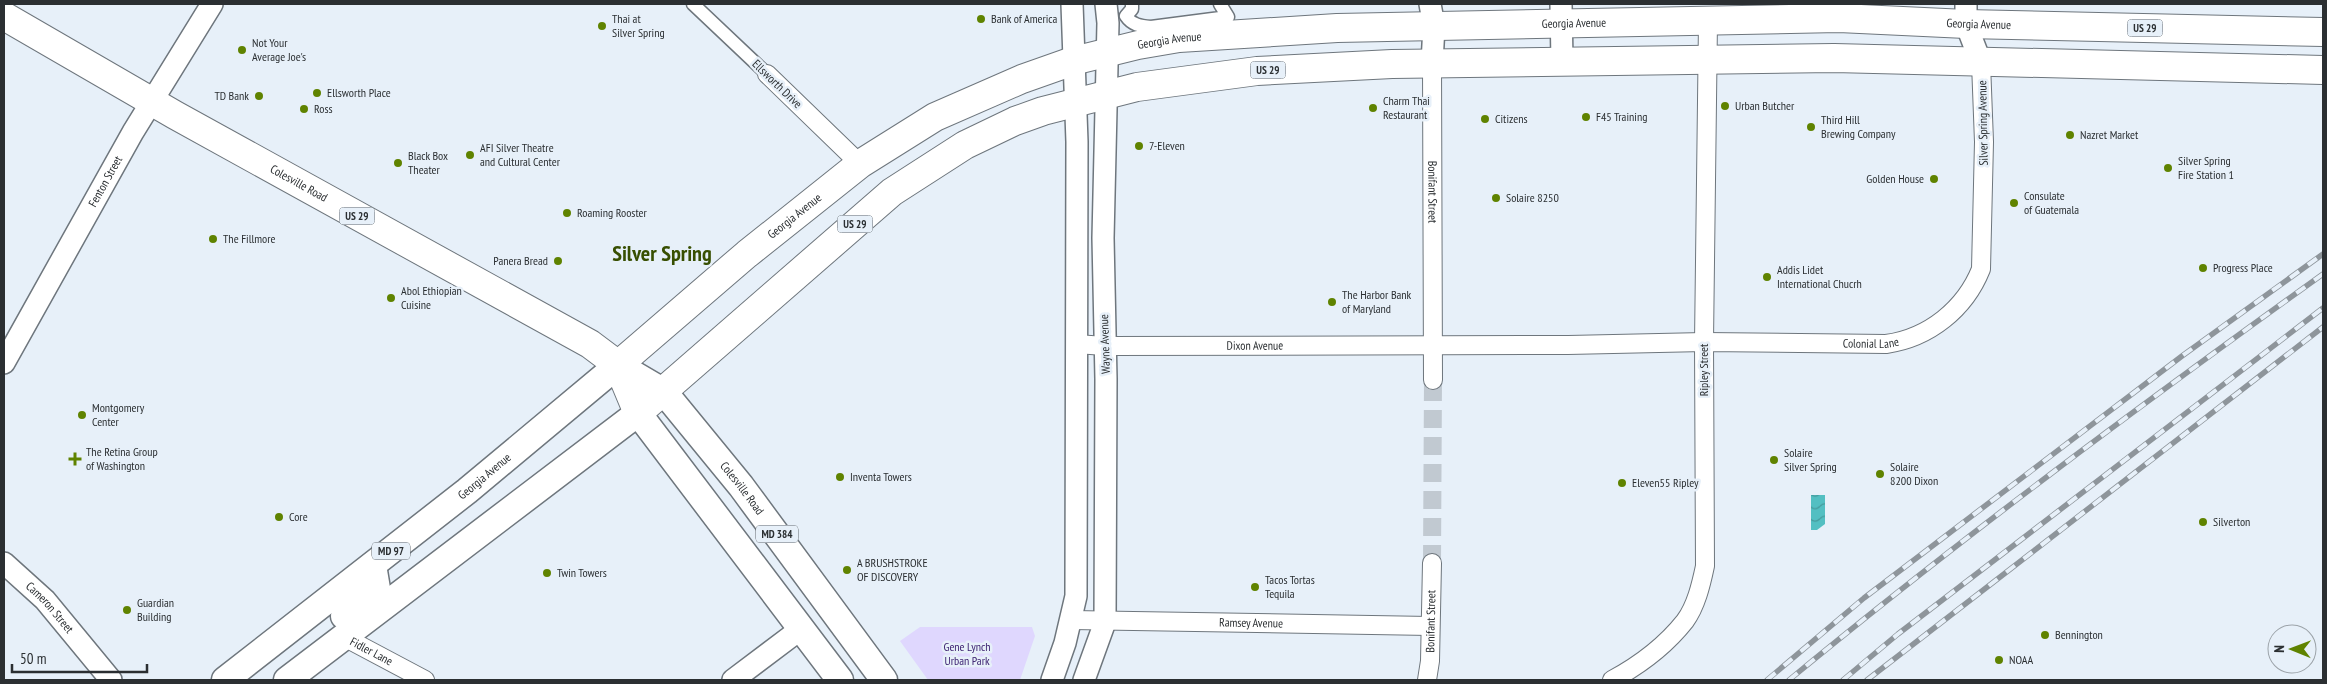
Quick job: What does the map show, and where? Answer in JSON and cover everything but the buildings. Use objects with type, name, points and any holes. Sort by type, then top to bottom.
[{"type":"highway","name":"Georgia Avenue","points":[[618,365],[747,254],[860,164],[935,117],[1022,79],[1073,61],[1179,38],[1337,28],[1432,15],[1562,14],[1708,21],[1966,14],[2201,29],[2323,32]]},
{"type":"highway","name":"Colesville Road","points":[[4,16],[590,344],[618,365]]},
{"type":"highway","points":[[2200,68],[2201,29]]},
{"type":"highway","name":"US 29","points":[[638,413],[892,192],[974,141],[1015,121],[1076,103],[1166,82],[1257,71],[1432,64],[1708,59],[1834,58],[2323,70]]},
{"type":"highway","points":[[618,365],[638,413]]},
{"type":"main road","name":"Colesville Road","points":[[618,365],[664,392],[741,486],[884,680]]},
{"type":"main road","name":"Georgia Avenue","points":[[225,680],[475,485],[618,365]]},
{"type":"main road","name":"MD 384","points":[[638,413],[840,680]]},
{"type":"main road","name":"MD 97","points":[[287,680],[638,413]]},
{"type":"main road","name":"MD 97","points":[[287,680],[299,654],[377,588],[373,566]]},
{"type":"street","name":"Fenton Street","points":[[4,363],[133,132],[212,4]]},
{"type":"street","name":"Ellsworth Drive","points":[[693,4],[860,164]]},
{"type":"street","points":[[1052,680],[1072,620],[1076,596],[1076,103],[1073,61],[1075,31],[1072,4]]},
{"type":"street","name":"Wayne Avenue","points":[[1084,680],[1105,622],[1103,238],[1108,52],[1106,4]]},
{"type":"street","points":[[1132,4],[1132,9],[1126,16],[1129,21],[1139,26],[1151,27],[1228,17],[1220,4]]},
{"type":"street","points":[[1562,14],[1562,62]]},
{"type":"street","name":"Silver Spring Avenue","points":[[1966,14],[1981,63],[1984,90],[1983,244]]},
{"type":"street","name":"Bonifant Street","points":[[1432,15],[1433,380]]},
{"type":"street","name":"Ripley Street","points":[[1612,680],[1630,671],[1669,637],[1685,620],[1696,601],[1705,566],[1704,342],[1708,21]]},
{"type":"street","name":"Colonial Lane","points":[[1432,344],[1568,345],[1704,342],[1886,344],[1907,341],[1934,326],[1962,302],[1976,283],[1981,269],[1983,244]]},
{"type":"street","name":"Dixon Avenue","points":[[1076,344],[1105,346],[1432,344]]},
{"type":"street","name":"Cameron Street","points":[[4,563],[45,600],[111,680]]},
{"type":"street","name":"Bonifant Street","points":[[1426,680],[1430,661],[1432,563]]},
{"type":"street","name":"Ramsey Avenue","points":[[1072,620],[1430,626]]},
{"type":"street","points":[[733,680],[802,628]]},
{"type":"street","name":"Fidler Lane","points":[[344,637],[425,680]]},
{"type":"green space","name":"Gene Lynch Urban Park","points":[[920,627],[1032,627],[1035,636],[1020,680],[928,680],[900,641]]},
{"type":"water","points":[[1811,495],[1825,495],[1825,524],[1817,530],[1811,530]]},
{"type":"tunnel","points":[[1432,563],[1433,380]]},
{"type":"railway","points":[[1767,680],[1864,598],[2182,356],[2323,254]]},
{"type":"railway","points":[[1789,680],[2053,472],[2323,274]]},
{"type":"railway","points":[[1843,680],[1898,634],[2323,308]]},
{"type":"railway","points":[[1867,680],[2323,327]]},
{"type":"place","name":"Bank of America","points":[[981,19]]},
{"type":"place","name":"Thai at Silver Spring","points":[[602,26]]},
{"type":"place","name":"Not Your Average Joe's","points":[[242,50]]},
{"type":"place","name":"Ellsworth Place","points":[[317,93]]},
{"type":"place","name":"TD Bank","points":[[259,96]]},
{"type":"place","name":"Urban Butcher","points":[[1725,106]]},
{"type":"place","name":"Charm Thai Restaurant","points":[[1373,108]]},
{"type":"place","name":"Ross","points":[[304,109]]},
{"type":"place","name":"F45 Training","points":[[1586,117]]},
{"type":"place","name":"Citizens","points":[[1485,119]]},
{"type":"place","name":"Third Hill Brewing Company","points":[[1811,127]]},
{"type":"place","name":"Nazret Market","points":[[2070,135]]},
{"type":"place","name":"7-Eleven","points":[[1139,146]]},
{"type":"place","name":"AFI Silver Theatre and Cultural Center","points":[[470,155]]},
{"type":"place","name":"Black Box Theater","points":[[398,163]]},
{"type":"place","name":"Silver Spring Fire Station 1","points":[[2168,168]]},
{"type":"place","name":"Golden House","points":[[1934,179]]},
{"type":"place","name":"Solaire 8250","points":[[1496,198]]},
{"type":"place","name":"Consulate of Guatemala","points":[[2014,203]]},
{"type":"place","name":"Roaming Rooster","points":[[567,213]]},
{"type":"place","name":"The Fillmore","points":[[213,239]]},
{"type":"place","name":"Panera Bread","points":[[558,261]]},
{"type":"place","name":"Progress Place","points":[[2203,268]]},
{"type":"place","name":"Addis Lidet International Chucrh","points":[[1767,277]]},
{"type":"place","name":"Abol Ethiopian Cuisine","points":[[391,298]]},
{"type":"place","name":"The Harbor Bank of Maryland","points":[[1332,302]]},
{"type":"place","name":"Montgomery Center","points":[[82,415]]},
{"type":"place","name":"The Retina Group of Washington","points":[[75,459]]},
{"type":"place","name":"Solaire Silver Spring","points":[[1774,460]]},
{"type":"place","name":"Solaire 8200 Dixon","points":[[1880,474]]},
{"type":"place","name":"Inventa Towers","points":[[840,477]]},
{"type":"place","name":"Eleven55 Ripley","points":[[1622,483]]},
{"type":"place","name":"Core","points":[[279,517]]},
{"type":"place","name":"Silverton","points":[[2203,522]]},
{"type":"place","name":"A BRUSHSTROKE OF DISCOVERY","points":[[847,570]]},
{"type":"place","name":"Twin Towers","points":[[547,573]]},
{"type":"place","name":"Tacos Tortas Tequila","points":[[1255,587]]},
{"type":"place","name":"Guardian Building","points":[[127,610]]},
{"type":"place","name":"Bennington","points":[[2045,635]]},
{"type":"place","name":"NOAA","points":[[1999,660]]},
{"type":"district","name":"Silver Spring","points":[[662,253]]}]
